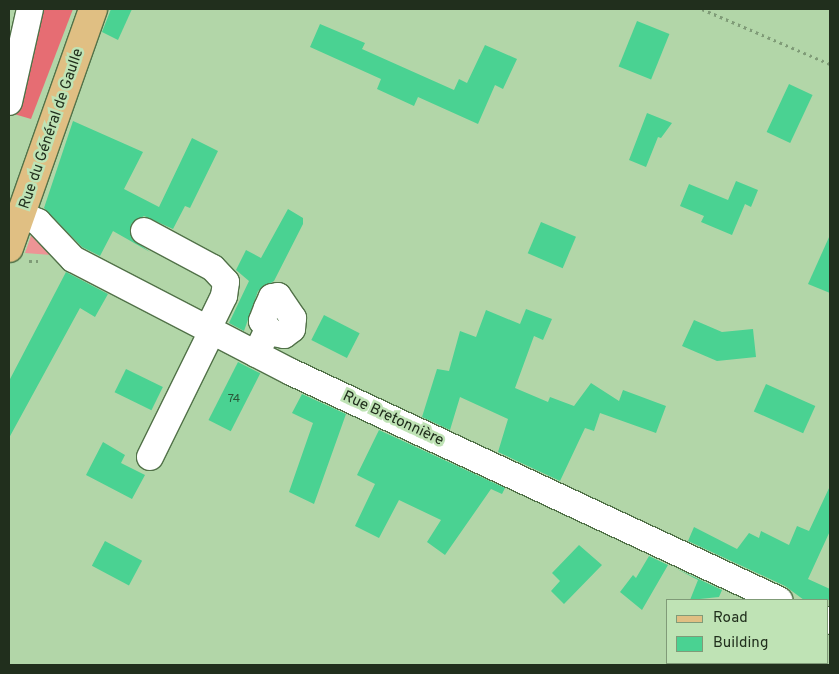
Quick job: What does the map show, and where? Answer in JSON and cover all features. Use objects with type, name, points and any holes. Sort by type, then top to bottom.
[{"type":"main road","name":"Rue du Général de Gaulle","points":[[9,248],[23,214],[92,9]]},
{"type":"street","points":[[9,102],[30,9]]},
{"type":"street","name":"Rue Bretonnière","points":[[23,214],[38,222],[73,259],[210,330],[261,343],[776,599]]},
{"type":"street","points":[[144,231],[213,268],[226,282],[224,296],[210,330],[150,457]]},
{"type":"path","points":[[702,9],[830,64]]},
{"type":"shaded area","points":[[39,9],[73,9],[31,119],[14,114]]},
{"type":"shaded area","points":[[32,233],[52,252],[51,255],[25,253]]},
{"type":"building","points":[[111,9],[132,9],[118,40],[102,32]]},
{"type":"building","points":[[637,21],[669,34],[651,80],[619,66]]},
{"type":"building","points":[[320,24],[365,43],[362,49],[454,90],[459,79],[467,83],[485,45],[517,59],[503,89],[495,85],[478,124],[418,97],[414,106],[377,89],[381,79],[310,47]]},
{"type":"building","points":[[789,84],[813,95],[790,143],[767,132]]},
{"type":"building","points":[[647,113],[672,123],[661,138],[658,137],[646,167],[629,160]]},
{"type":"building","points":[[73,121],[143,152],[124,189],[159,207],[192,138],[218,151],[190,208],[185,206],[173,229],[144,216],[131,224],[132,239],[150,252],[113,231],[100,256],[82,247],[44,208]]},
{"type":"building","points":[[736,181],[758,190],[751,207],[745,204],[732,235],[701,222],[704,216],[680,206],[689,184],[728,200]]},
{"type":"building","points":[[288,209],[303,218],[303,224],[274,281],[258,291],[244,331],[229,323],[249,281],[236,270],[246,250],[261,258]]},
{"type":"building","points":[[541,222],[576,237],[563,268],[528,253]]},
{"type":"building","points":[[830,235],[830,293],[808,284]]},
{"type":"building","points":[[66,272],[108,294],[95,317],[80,308],[9,438],[9,381]]},
{"type":"building","points":[[526,309],[552,319],[543,340],[534,336],[515,388],[548,402],[550,397],[574,406],[591,383],[619,401],[623,390],[666,406],[656,433],[600,413],[594,431],[585,428],[560,481],[498,452],[508,419],[460,397],[450,430],[422,417],[437,369],[449,371],[460,331],[476,337],[486,310],[520,324]]},
{"type":"building","points":[[324,315],[360,333],[347,358],[311,340]]},
{"type":"building","points":[[694,320],[722,332],[753,329],[756,357],[717,361],[682,346]]},
{"type":"building","points":[[238,362],[260,373],[231,431],[208,420]]},
{"type":"building","points":[[126,369],[163,387],[151,410],[115,392]]},
{"type":"building","points":[[766,384],[815,406],[803,433],[754,411]]},
{"type":"building","points":[[302,394],[346,414],[314,504],[289,492],[313,423],[292,413]]},
{"type":"building","points":[[379,430],[505,488],[502,494],[491,489],[445,555],[427,542],[441,520],[399,500],[379,538],[355,526],[375,484],[357,475]]},
{"type":"building","points":[[103,442],[125,455],[121,463],[145,475],[132,499],[86,475]]},
{"type":"building","points":[[830,486],[830,531],[808,579],[830,589],[830,600],[803,599],[785,586],[688,541],[694,527],[737,549],[749,533],[759,538],[761,531],[789,545],[797,526],[809,531]]},
{"type":"building","points":[[105,541],[142,561],[129,585],[92,566]]},
{"type":"building","points":[[579,545],[602,565],[564,604],[551,591],[560,581],[552,573]]},
{"type":"building","points":[[649,556],[668,565],[642,610],[620,592],[633,575],[636,578]]},
{"type":"building","points":[[675,568],[722,590],[719,597],[690,599],[698,580]]}]
